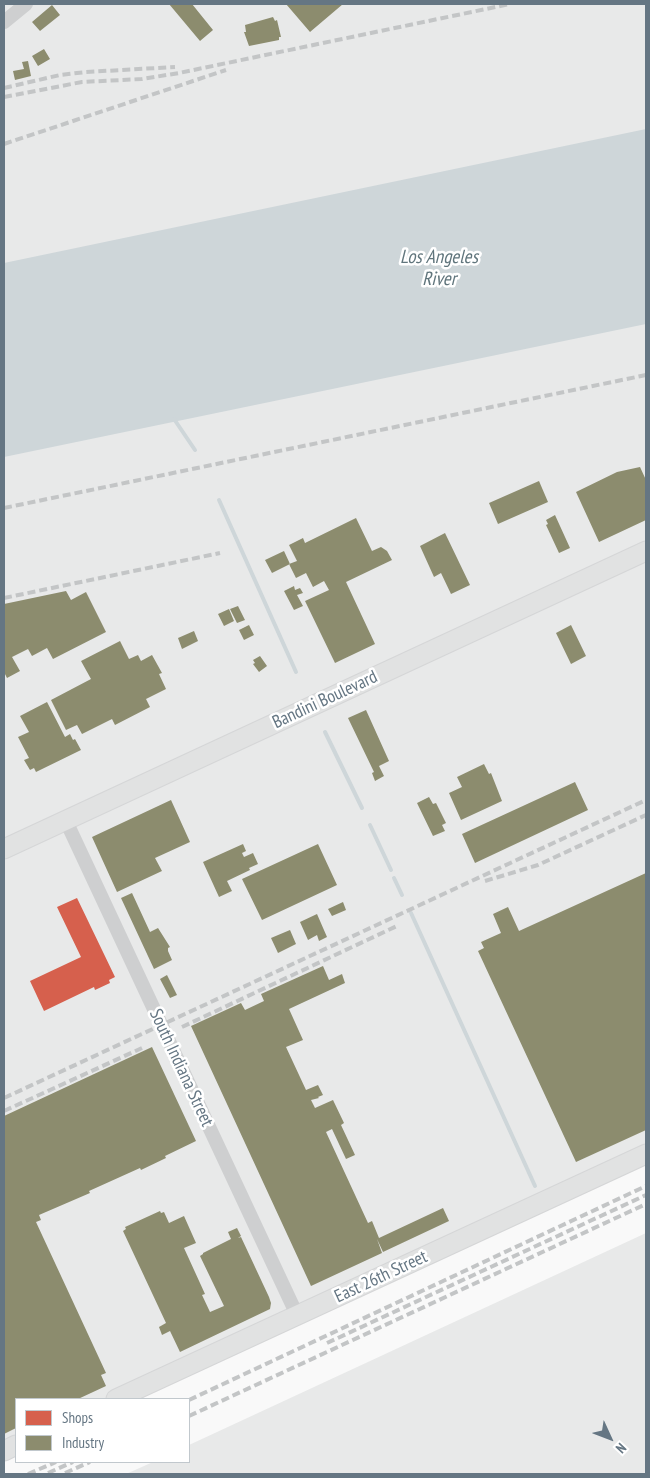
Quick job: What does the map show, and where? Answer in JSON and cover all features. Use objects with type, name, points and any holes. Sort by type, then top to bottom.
[{"type":"main road","name":"Bandini Boulevard","points":[[4,849],[646,551]]},
{"type":"main road","name":"East 26th Street","points":[[118,1398],[646,1154]]},
{"type":"street","points":[[4,22],[26,4]]},
{"type":"street","name":"South Indiana Street","points":[[66,821],[297,1315]]},
{"type":"shaded area","points":[[4,4],[646,4],[646,1150],[118,1398],[15,1398],[15,1446],[4,1452]]},
{"type":"shaded area","points":[[646,1233],[646,1474],[126,1474],[151,1463],[190,1463],[190,1445]]},
{"type":"water","name":"Los Angeles River","points":[[646,129],[646,324],[4,457],[4,263]]},
{"type":"building: Shops","points":[[77,898],[115,977],[109,980],[110,983],[95,990],[94,987],[44,1011],[30,981],[81,957],[57,907]]},
{"type":"building: Industry","points":[[169,4],[192,4],[213,30],[200,41]]},
{"type":"building: Industry","points":[[286,4],[343,4],[310,32]]},
{"type":"building: Industry","points":[[52,5],[60,15],[40,31],[32,22]]},
{"type":"building: Industry","points":[[273,17],[275,21],[277,20],[281,37],[279,37],[279,40],[249,46],[244,32],[246,32],[245,25]]},
{"type":"building: Industry","points":[[44,49],[50,59],[38,66],[32,56]]},
{"type":"building: Industry","points":[[28,61],[31,76],[15,80],[13,71],[24,69],[22,62]]},
{"type":"building: Industry","points":[[640,467],[646,480],[646,520],[599,542],[576,492],[617,472]]},
{"type":"building: Industry","points":[[539,481],[548,502],[498,524],[489,503]]},
{"type":"building: Industry","points":[[555,515],[570,548],[559,553],[546,525],[548,524],[546,520]]},
{"type":"building: Industry","points":[[356,518],[372,551],[381,547],[387,551],[392,560],[346,582],[375,644],[335,663],[305,601],[329,590],[324,581],[313,587],[306,573],[296,578],[289,564],[297,561],[289,545],[303,538],[305,543]]},
{"type":"building: Industry","points":[[445,533],[470,585],[451,594],[441,573],[434,577],[420,546]]},
{"type":"building: Industry","points":[[284,551],[290,564],[272,573],[265,560]]},
{"type":"building: Industry","points":[[294,586],[295,590],[300,588],[303,593],[297,595],[303,606],[294,610],[284,591]]},
{"type":"building: Industry","points":[[66,591],[71,600],[86,592],[106,632],[53,659],[47,648],[32,656],[28,649],[12,657],[20,671],[7,678],[4,672],[4,604]]},
{"type":"building: Industry","points":[[238,606],[245,620],[237,623],[230,609]]},
{"type":"building: Industry","points":[[229,609],[234,621],[224,626],[218,614]]},
{"type":"building: Industry","points":[[249,625],[254,635],[244,640],[239,630]]},
{"type":"building: Industry","points":[[571,625],[586,656],[571,664],[556,633]]},
{"type":"building: Industry","points":[[194,631],[198,641],[182,649],[178,638]]},
{"type":"building: Industry","points":[[120,641],[129,659],[138,655],[141,661],[152,655],[162,673],[159,674],[166,689],[146,699],[150,707],[115,725],[112,719],[82,734],[77,725],[66,730],[51,700],[91,679],[81,661]]},
{"type":"building: Industry","points":[[260,656],[267,666],[259,672],[253,664],[255,663],[253,660]]},
{"type":"building: Industry","points":[[47,702],[65,737],[70,734],[81,750],[36,772],[34,768],[30,770],[24,760],[29,758],[18,737],[29,732],[20,716]]},
{"type":"building: Industry","points":[[366,710],[389,761],[379,766],[384,776],[375,781],[372,773],[374,772],[348,718]]},
{"type":"building: Industry","points":[[484,764],[489,774],[491,773],[502,801],[461,820],[449,793],[462,787],[457,777]]},
{"type":"building: Industry","points":[[575,782],[588,810],[475,863],[462,834]]},
{"type":"building: Industry","points":[[429,797],[433,804],[436,803],[446,823],[442,825],[445,831],[433,836],[417,803]]},
{"type":"building: Industry","points":[[171,800],[190,842],[155,858],[162,871],[117,892],[92,837]]},
{"type":"building: Industry","points":[[243,844],[246,851],[242,853],[244,857],[253,853],[258,864],[227,881],[232,891],[219,897],[203,862]]},
{"type":"building: Industry","points":[[318,844],[337,885],[262,920],[242,879]]},
{"type":"building: Industry","points":[[646,873],[646,1130],[576,1162],[478,951],[484,948],[481,942],[501,933],[493,914],[508,907],[519,931]]},
{"type":"building: Industry","points":[[132,893],[150,932],[158,928],[170,947],[168,951],[172,960],[154,969],[121,898]]},
{"type":"building: Industry","points":[[343,902],[346,910],[332,916],[328,909]]},
{"type":"building: Industry","points":[[317,914],[327,937],[319,941],[317,935],[308,940],[300,922]]},
{"type":"building: Industry","points":[[290,930],[296,944],[278,953],[271,938]]},
{"type":"building: Industry","points":[[323,966],[329,980],[342,974],[345,983],[289,1009],[303,1040],[286,1047],[306,1090],[318,1085],[323,1095],[311,1100],[315,1108],[333,1100],[344,1123],[341,1125],[355,1155],[346,1159],[332,1129],[326,1132],[368,1223],[372,1221],[379,1238],[443,1208],[449,1221],[383,1252],[377,1239],[382,1253],[311,1286],[191,1026],[241,1003],[245,1010],[264,1001],[261,994]]},
{"type":"building: Industry","points":[[167,975],[177,995],[170,998],[160,979]]},
{"type":"building: Industry","points":[[152,1047],[196,1141],[141,1170],[140,1168],[89,1191],[90,1193],[39,1215],[41,1220],[36,1222],[106,1373],[101,1375],[106,1386],[80,1398],[15,1398],[15,1428],[4,1434],[4,1116]]},
{"type":"building: Industry","points":[[160,1211],[161,1213],[164,1212],[169,1223],[184,1216],[196,1243],[184,1248],[205,1294],[202,1295],[210,1312],[224,1306],[200,1256],[231,1239],[228,1232],[237,1228],[241,1236],[238,1238],[241,1237],[269,1297],[270,1309],[180,1352],[170,1331],[162,1335],[159,1327],[166,1323],[123,1231],[126,1229],[125,1227]]},
{"type":"waterway","points":[[174,419],[195,450]]},
{"type":"waterway","points":[[219,500],[296,672]]},
{"type":"waterway","points":[[325,732],[362,808]]},
{"type":"waterway","points":[[370,825],[391,870]]},
{"type":"waterway","points":[[394,878],[402,895]]},
{"type":"waterway","points":[[411,913],[535,1186]]},
{"type":"railway","points":[[4,97],[82,82],[142,79],[179,73],[510,4]]},
{"type":"railway","points":[[4,88],[60,75],[175,67]]},
{"type":"railway","points":[[4,144],[226,70]]},
{"type":"railway","points":[[4,508],[646,375]]},
{"type":"railway","points":[[4,598],[220,553]]},
{"type":"railway","points":[[4,1098],[646,800]]},
{"type":"railway","points":[[485,881],[538,865],[646,815]]},
{"type":"railway","points":[[182,1027],[399,925]]},
{"type":"railway","points":[[4,1111],[142,1048]]},
{"type":"railway","points":[[190,1400],[646,1186]]},
{"type":"railway","points":[[327,1343],[646,1195]]},
{"type":"railway","points":[[190,1416],[646,1204]]},
{"type":"railway","points":[[28,1474],[54,1463]]},
{"type":"railway","points":[[48,1473],[71,1463]]},
{"type":"railway","points":[[65,1473],[88,1463]]}]
